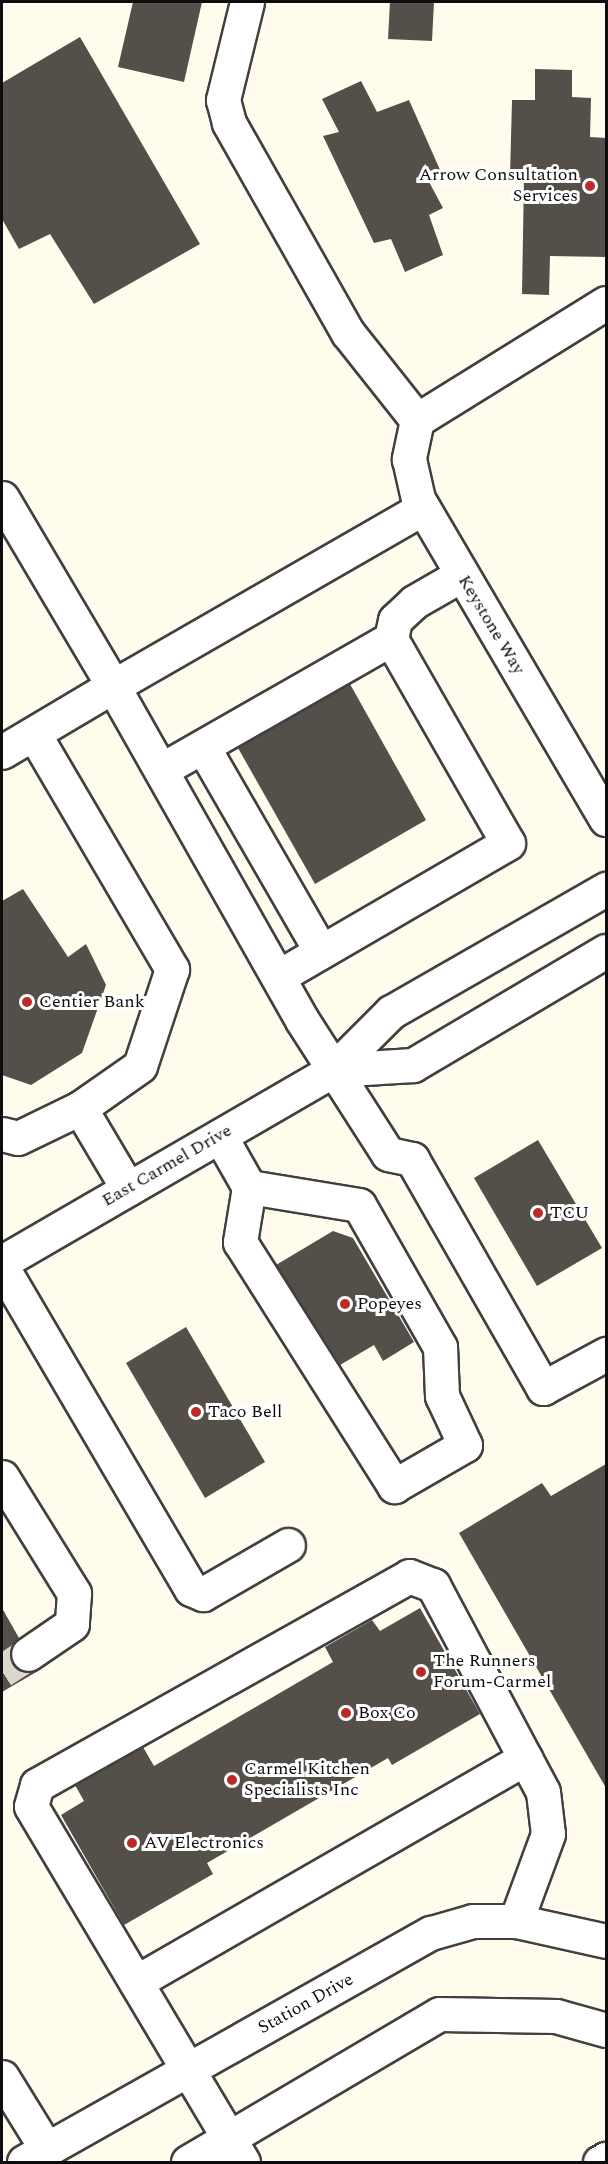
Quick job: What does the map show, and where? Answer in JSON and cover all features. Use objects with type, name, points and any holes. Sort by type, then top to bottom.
[{"type":"street","points":[[247,2],[223,100],[229,123],[348,333],[417,420],[606,303]]},
{"type":"street","name":"Keystone Way","points":[[417,420],[409,459],[423,508],[606,819]]},
{"type":"street","points":[[2,752],[423,508]]},
{"type":"street","points":[[5,512],[113,686],[333,1070],[388,1154],[412,1159],[543,1388],[606,1354]]},
{"type":"street","points":[[278,977],[508,843],[391,639],[395,620],[414,602],[461,575]]},
{"type":"street","points":[[161,771],[391,639]]},
{"type":"street","points":[[2,1134],[18,1138],[80,1108],[141,1066],[172,969],[34,734]]},
{"type":"street","points":[[203,747],[321,951]]},
{"type":"street","name":"East Carmel Drive","points":[[2,1262],[333,1070],[391,1012],[606,889]]},
{"type":"street","name":"East Carmel Drive","points":[[333,1070],[413,1065],[606,951]]},
{"type":"street","points":[[80,1108],[128,1190]]},
{"type":"street","points":[[220,1136],[249,1187],[240,1242],[394,1486],[465,1445],[442,1396],[440,1347],[359,1205],[249,1187]]},
{"type":"street","points":[[2,1267],[190,1589],[203,1594],[288,1545]]},
{"type":"street","points":[[2,1477],[74,1593],[72,1624],[28,1654]]},
{"type":"street","points":[[236,2150],[31,1806],[37,1785],[409,1576],[433,1585],[543,1792],[548,1833],[516,1921]]},
{"type":"street","points":[[136,1982],[525,1758]]},
{"type":"street","name":"Station Drive","points":[[36,2156],[431,1933],[473,1921],[516,1921],[606,1941]]},
{"type":"street","points":[[188,2163],[236,2150],[439,2013],[556,2016],[606,2030]]},
{"type":"street","points":[[2,2077],[36,2156]]},
{"type":"street","points":[[600,2163],[606,2159]]},
{"type":"building","points":[[133,2],[202,2],[184,82],[118,67]]},
{"type":"building","points":[[390,2],[434,2],[432,41],[388,39]]},
{"type":"building","points":[[80,37],[200,244],[94,304],[50,234],[19,249],[2,219],[2,83]]},
{"type":"building","points":[[535,69],[572,70],[572,97],[591,98],[590,137],[606,138],[606,257],[550,256],[549,295],[522,294],[524,176],[510,176],[512,100],[535,100]]},
{"type":"building","points":[[361,81],[377,112],[409,100],[441,172],[428,180],[443,208],[429,215],[443,255],[405,272],[391,239],[374,243],[323,136],[339,132],[322,99]]},
{"type":"building","points":[[350,684],[426,820],[315,884],[238,748]]},
{"type":"building","points":[[23,889],[68,957],[86,944],[106,985],[82,1053],[31,1085],[2,1075],[2,901]]},
{"type":"building","name":"TCU","points":[[538,1140],[602,1248],[537,1286],[474,1178]]},
{"type":"building","name":"Popeyes","points":[[333,1231],[353,1238],[414,1342],[383,1361],[374,1345],[340,1365],[276,1265]]},
{"type":"building","name":"Taco Bell","points":[[186,1327],[265,1462],[205,1498],[126,1363]]},
{"type":"building","points":[[606,1464],[606,1788],[459,1533],[542,1483],[551,1496]]},
{"type":"building","points":[[2,1608],[19,1638],[11,1646],[12,1664],[20,1671],[38,1671],[2,1692]]},
{"type":"building","points":[[420,1608],[480,1714],[392,1765],[388,1758],[207,1863],[213,1874],[124,1925],[61,1815],[84,1801],[75,1785],[143,1747],[154,1766],[333,1662],[325,1647],[372,1620],[380,1631]]},
{"type":"tunnel","points":[[2,1671],[28,1654]]},
{"type":"place","name":"Arrow Consultation Services","points":[[590,186]]},
{"type":"place","name":"Centier Bank","points":[[27,1002]]},
{"type":"place","name":"TCU","points":[[538,1213]]},
{"type":"place","name":"Popeyes","points":[[345,1304]]},
{"type":"place","name":"Taco Bell","points":[[196,1412]]},
{"type":"place","name":"The Runners Forum-Carmel","points":[[421,1672]]},
{"type":"place","name":"Box Co","points":[[346,1713]]},
{"type":"place","name":"Carmel Kitchen Specialists Inc","points":[[232,1780]]},
{"type":"place","name":"AV Electronics","points":[[132,1843]]}]
